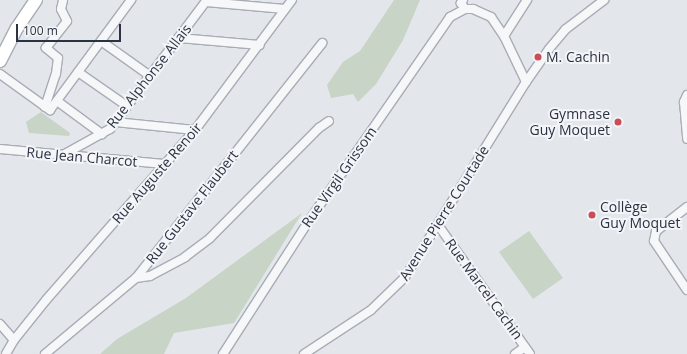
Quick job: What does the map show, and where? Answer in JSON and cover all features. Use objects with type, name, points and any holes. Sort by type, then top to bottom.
[{"type":"street","points":[[0,61],[17,28],[36,0]]},
{"type":"street","points":[[45,107],[56,74],[58,58],[46,48],[67,21],[61,9],[63,0]]},
{"type":"street","points":[[0,74],[50,110],[131,0]]},
{"type":"street","name":"Rue Auguste Renoir","points":[[6,354],[14,340],[164,164],[195,130],[260,45],[292,0]]},
{"type":"street","points":[[463,0],[461,3],[465,9],[480,10],[487,13],[504,36],[526,82]]},
{"type":"street","points":[[504,36],[527,0]]},
{"type":"street","name":"Avenue Pierre Courtade","points":[[304,354],[387,298],[406,277],[526,82],[566,29],[604,0]]},
{"type":"street","points":[[206,1],[285,9]]},
{"type":"street","name":"Rue Alphonse Allais","points":[[63,155],[102,134],[115,122],[206,1]]},
{"type":"street","name":"Rue Virgil Grissom","points":[[223,354],[306,225],[450,17],[465,9]]},
{"type":"street","points":[[179,38],[260,45]]},
{"type":"street","points":[[101,41],[150,76]]},
{"type":"street","name":"Rue Gustave Flaubert","points":[[45,354],[136,278],[322,43]]},
{"type":"street","points":[[78,72],[127,106]]},
{"type":"street","points":[[687,95],[684,102],[687,139]]},
{"type":"street","points":[[57,101],[102,134]]},
{"type":"street","points":[[136,278],[150,276],[185,257],[210,238],[319,128],[330,121]]},
{"type":"street","points":[[115,122],[195,130]]},
{"type":"street","name":"Rue Jean Charcot","points":[[0,149],[164,164]]},
{"type":"street","points":[[687,207],[656,231],[654,241],[687,290]]},
{"type":"street","name":"Rue Marcel Cachin","points":[[438,225],[530,354]]},
{"type":"street","points":[[0,324],[14,340]]},
{"type":"street","points":[[515,354],[525,347]]},
{"type":"green space","points":[[394,0],[420,0],[403,40],[376,84],[358,102],[353,94],[331,98],[327,85],[343,62],[360,51]]},
{"type":"green space","points":[[41,112],[70,133],[69,136],[29,133],[26,122]]},
{"type":"green space","points":[[302,213],[234,323],[174,333],[164,354],[100,354],[117,339],[186,298]]},
{"type":"green space","points":[[529,231],[563,278],[533,299],[499,252]]},
{"type":"place","name":"M. Cachin","points":[[538,57]]},
{"type":"place","name":"Gymnase Guy Moquet","points":[[618,122]]},
{"type":"place","name":"Collège Guy Moquet","points":[[592,215]]}]
